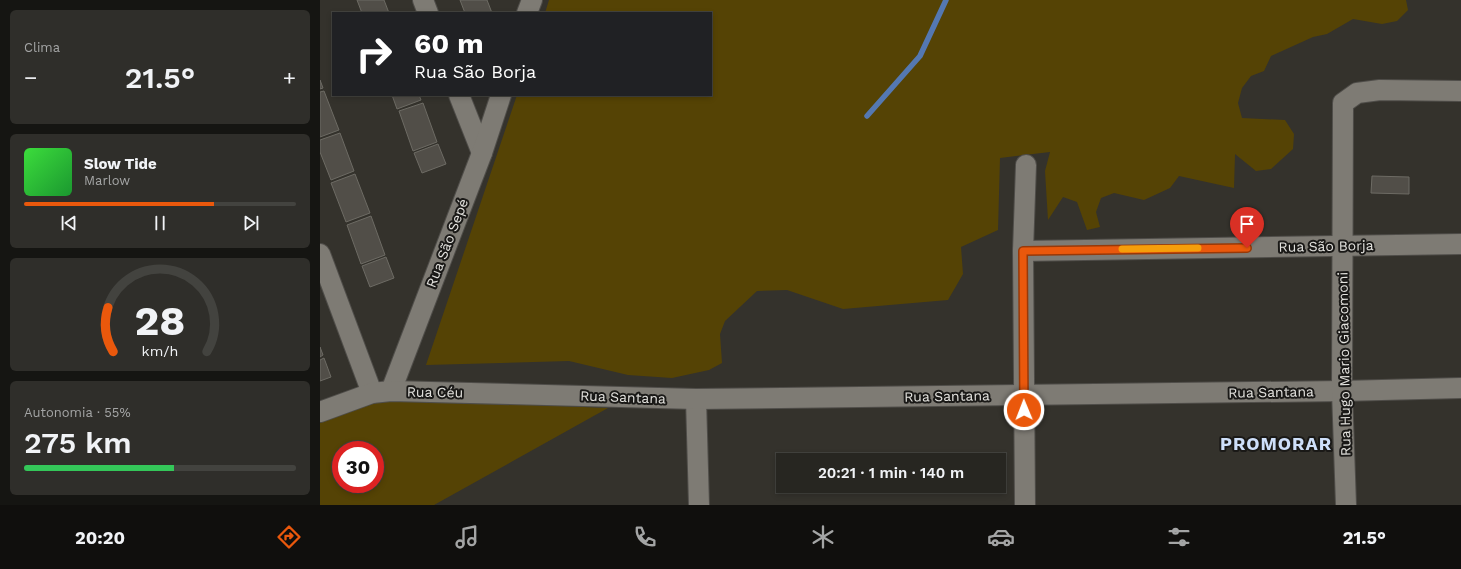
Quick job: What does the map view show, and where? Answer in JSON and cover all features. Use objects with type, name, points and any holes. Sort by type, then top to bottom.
[{"type":"street","points":[[423,0],[428,12]]},
{"type":"street","points":[[528,12],[532,0]]},
{"type":"street","name":"Rua Hugo Mario Giacomoni","points":[[1346,505],[1342,391],[1344,102],[1357,93],[1380,90],[1461,91]]},
{"type":"street","points":[[459,96],[482,153]]},
{"type":"street","name":"Rua São Sepé","points":[[382,392],[482,153],[500,96]]},
{"type":"street","points":[[1026,166],[1023,251],[1026,505]]},
{"type":"street","name":"Rua São Borja","points":[[1023,251],[1461,244]]},
{"type":"street","points":[[320,254],[382,392]]},
{"type":"street","name":"Rua Santana","points":[[554,395],[696,399],[1342,391],[1461,388]]},
{"type":"street","name":"Rua Céu","points":[[320,412],[382,392],[554,395]]},
{"type":"street","points":[[696,399],[699,505]]},
{"type":"shaded area","points":[[549,0],[1406,0],[1408,10],[1397,21],[1382,24],[1353,19],[1327,34],[1313,37],[1271,56],[1264,71],[1251,76],[1242,88],[1238,103],[1242,118],[1285,120],[1294,134],[1293,149],[1271,169],[1256,171],[1235,154],[1234,188],[1179,176],[1170,188],[1144,200],[1114,193],[1101,198],[1096,212],[1100,227],[1087,230],[1077,202],[1063,197],[1048,220],[1045,171],[1050,152],[1000,158],[998,230],[961,247],[963,274],[948,300],[843,309],[787,290],[757,291],[725,321],[720,334],[722,363],[709,370],[672,378],[628,375],[569,361],[426,365],[517,96],[712,96],[712,12],[545,12]]},
{"type":"shaded area","points":[[414,400],[608,408],[434,505],[320,505],[320,422],[375,401]]},
{"type":"building","points":[[357,0],[384,0],[389,12],[362,12]]},
{"type":"building","points":[[460,0],[487,0],[492,12],[465,12]]},
{"type":"building","points":[[320,80],[323,88],[320,89]]},
{"type":"building","points":[[324,91],[339,130],[320,137],[320,92]]},
{"type":"building","points":[[392,96],[419,96],[421,100],[397,109]]},
{"type":"building","points":[[423,103],[437,142],[413,151],[399,111]]},
{"type":"building","points":[[340,133],[354,171],[331,180],[320,152],[320,140]]},
{"type":"building","points":[[438,144],[446,164],[422,173],[414,153]]},
{"type":"building","points":[[355,174],[370,213],[346,222],[331,183]]},
{"type":"building","points":[[1372,176],[1409,177],[1409,194],[1371,193]]},
{"type":"building","points":[[371,216],[385,255],[361,264],[347,225]]},
{"type":"building","points":[[386,257],[394,278],[370,287],[362,266]]},
{"type":"building","points":[[320,347],[323,355],[320,357]]},
{"type":"building","points":[[324,358],[331,377],[320,381],[320,360]]},
{"type":"waterway","points":[[867,116],[920,56],[946,0]]},
{"type":"slow traffic","points":[[1122,249],[1198,248]]},
{"type":"district","name":"PROMORAR","points":[[1276,444]]},
{"type":"route","points":[[1024,410],[1023,251],[1247,248]]}]
